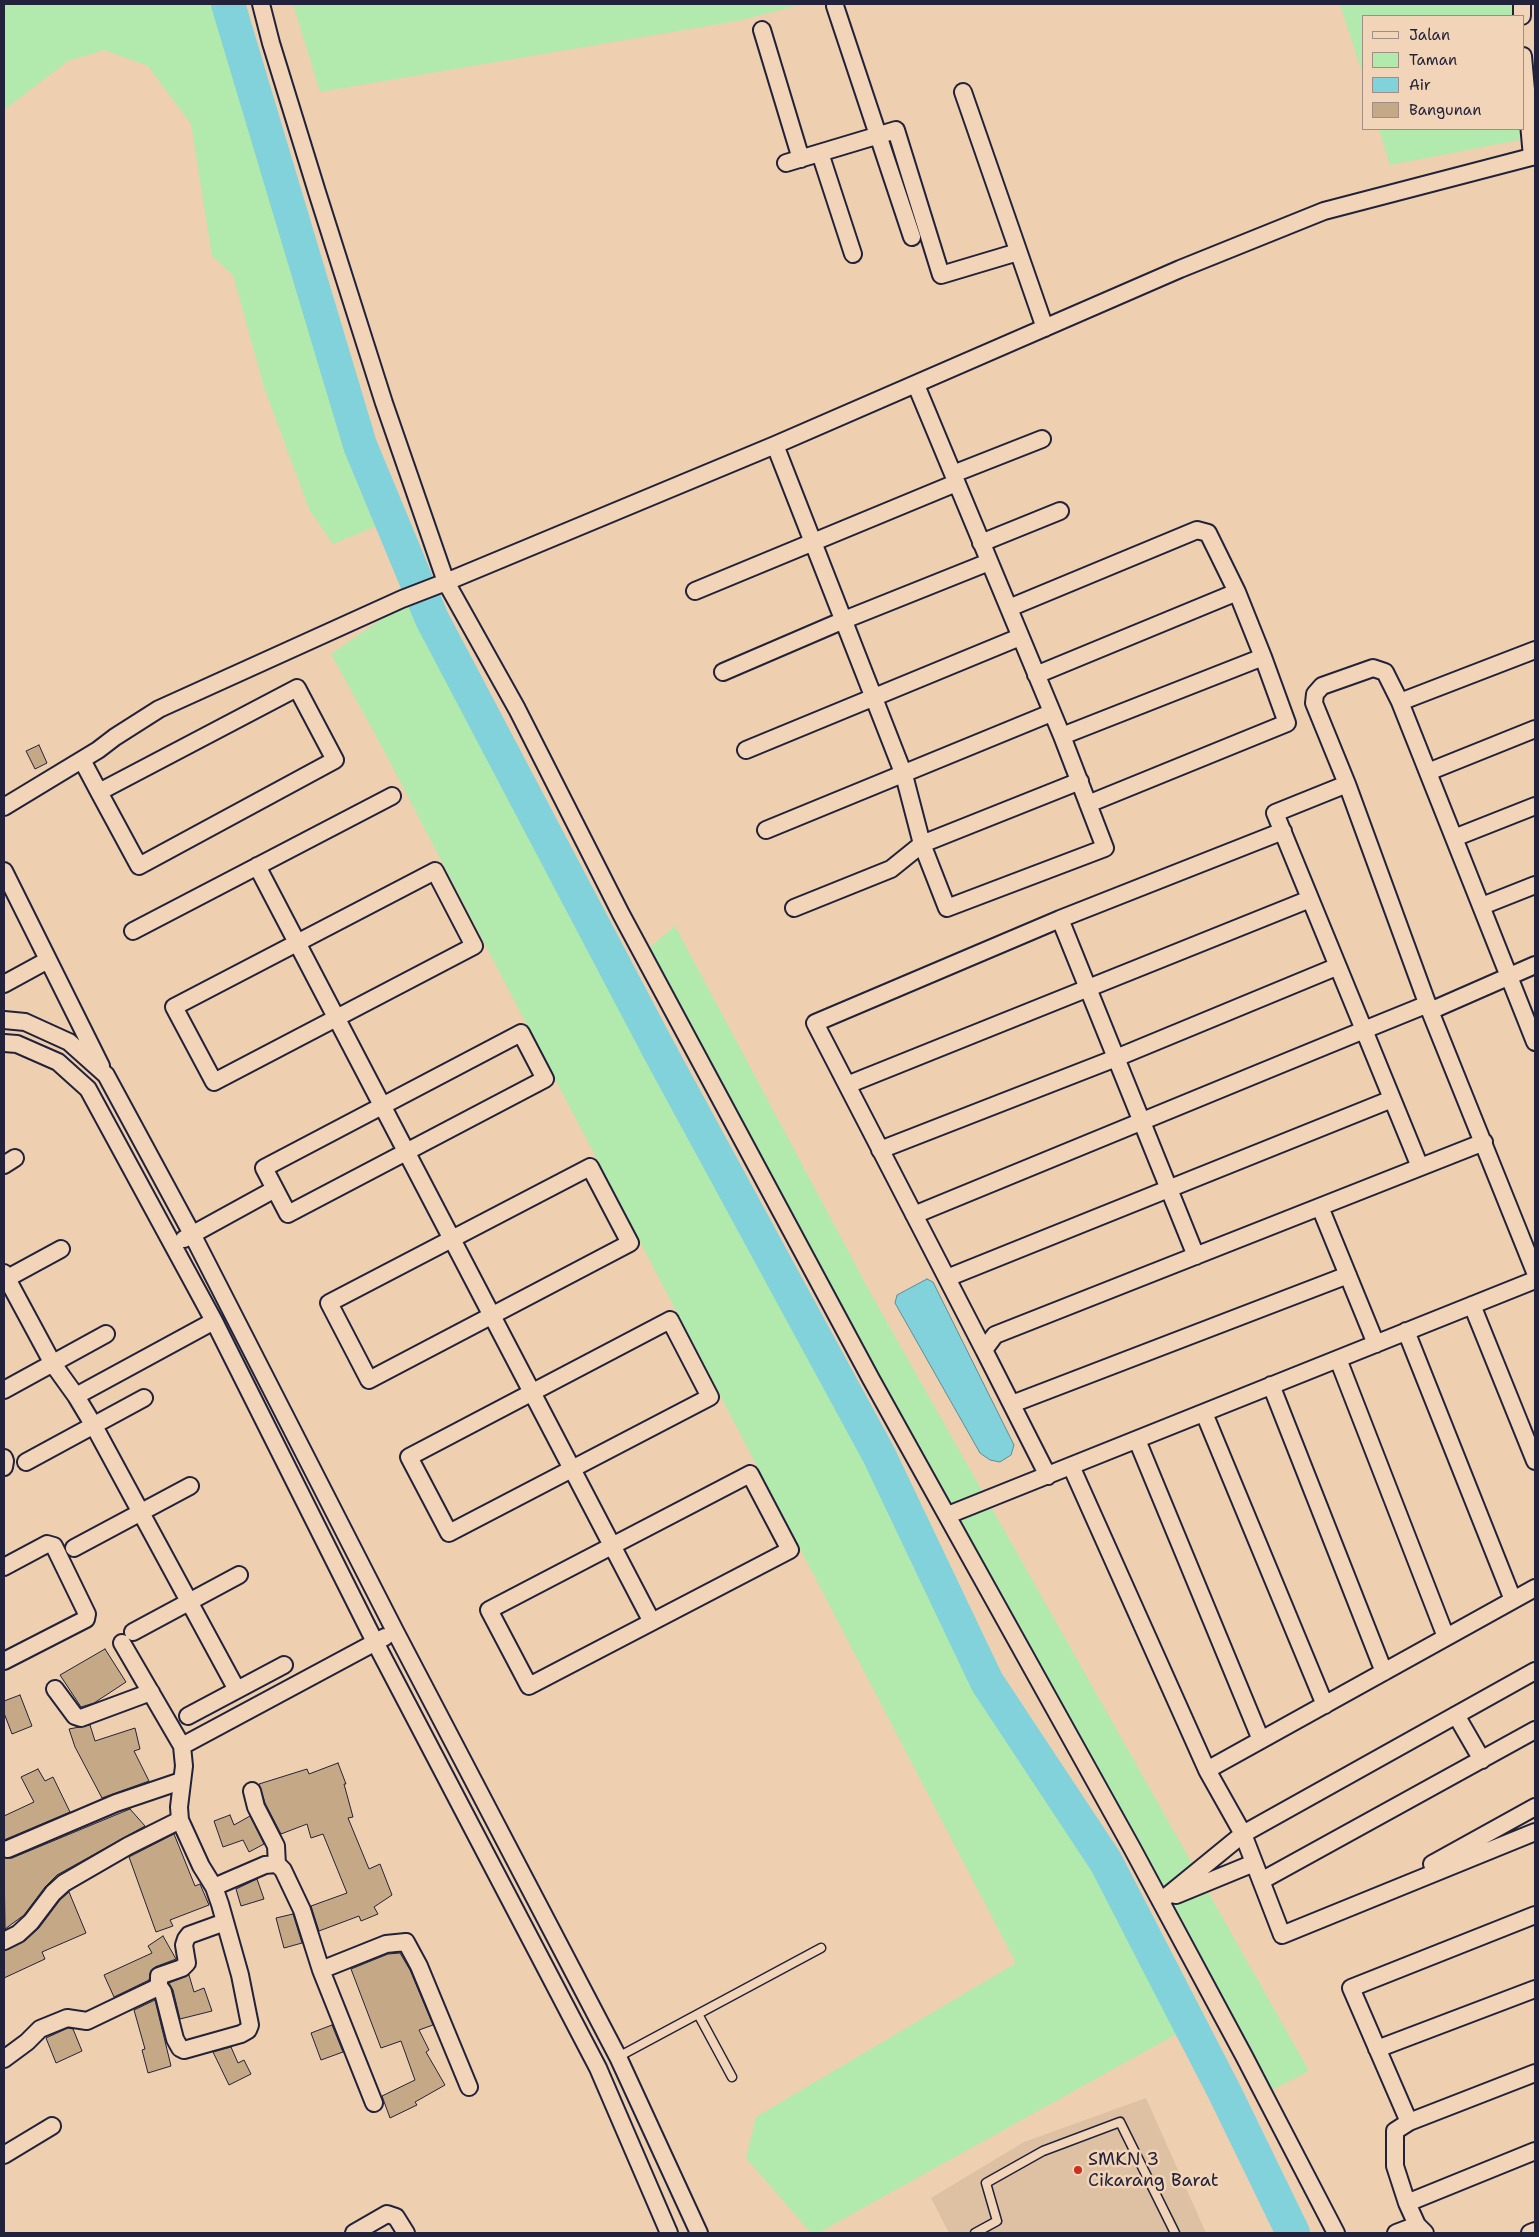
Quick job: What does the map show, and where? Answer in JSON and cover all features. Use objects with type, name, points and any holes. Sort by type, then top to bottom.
[{"type":"street","points":[[261,4],[277,62],[441,584],[517,709],[640,949],[871,1379],[1160,1901],[1244,2056],[1336,2233]]},
{"type":"street","points":[[835,6],[912,237]]},
{"type":"street","points":[[762,30],[794,161],[896,130],[941,275],[1018,252]]},
{"type":"street","points":[[4,807],[82,760],[159,708],[402,600],[775,445],[1180,269],[1324,211],[1534,157],[1524,65]]},
{"type":"street","points":[[963,92],[1045,328]]},
{"type":"street","points":[[820,153],[852,254]]},
{"type":"street","points":[[775,445],[904,775],[922,844],[948,908],[1105,848],[1062,736],[1051,714],[916,385]]},
{"type":"street","points":[[695,591],[813,543],[1042,439]]},
{"type":"street","points":[[981,542],[1060,511]]},
{"type":"street","points":[[1009,608],[1197,530],[1208,533],[1237,592],[1287,723],[1088,804]]},
{"type":"street","points":[[723,672],[844,620],[989,562]]},
{"type":"street","points":[[1036,675],[1237,592]]},
{"type":"street","points":[[746,750],[1020,637]]},
{"type":"street","points":[[1400,702],[1535,650]]},
{"type":"street","points":[[1062,736],[1263,657]]},
{"type":"street","points":[[1535,1040],[1400,702],[1385,672],[1373,668],[1322,686],[1316,694],[1314,703],[1347,784],[1429,1007],[1535,1272]]},
{"type":"street","points":[[82,760],[138,866],[335,760],[297,688],[99,792]]},
{"type":"street","points":[[766,830],[1051,714]]},
{"type":"street","points":[[1428,772],[1535,729]]},
{"type":"street","points":[[794,908],[891,869],[922,844],[1080,781]]},
{"type":"street","points":[[1347,784],[1275,813],[1336,967],[1420,1167]]},
{"type":"street","points":[[134,931],[392,796]]},
{"type":"street","points":[[1454,838],[1535,806]]},
{"type":"street","points":[[1048,1476],[815,1023],[1060,919],[1283,832]]},
{"type":"street","points":[[257,866],[652,1622]]},
{"type":"street","points":[[4,871],[106,1075],[192,1234],[395,1631],[618,2057],[699,2233]]},
{"type":"street","points":[[435,871],[474,946],[336,1018],[214,1082],[174,1007],[435,871]]},
{"type":"street","points":[[1482,906],[1535,885]]},
{"type":"street","points":[[847,1086],[1088,987],[1310,900]]},
{"type":"street","points":[[1060,919],[1196,1256]]},
{"type":"street","points":[[4,984],[48,960]]},
{"type":"street","points":[[914,1215],[1364,1030],[1535,966]]},
{"type":"street","points":[[880,1150],[1116,1058],[1336,967]]},
{"type":"street","points":[[4,1020],[25,1022],[69,1042],[106,1075]]},
{"type":"street","points":[[521,1033],[544,1079],[288,1214],[264,1168],[382,1106],[521,1033]]},
{"type":"street","points":[[4,1043],[17,1044],[58,1062],[88,1088],[174,1244],[375,1642],[598,2068],[669,2233]]},
{"type":"street","points":[[947,1278],[1392,1099]]},
{"type":"street","points":[[984,1350],[995,1335],[1484,1142]]},
{"type":"street","points":[[590,1167],[630,1243],[491,1315],[369,1380],[329,1303],[590,1167]]},
{"type":"street","points":[[174,1244],[275,1189]]},
{"type":"street","points":[[1320,1207],[1376,1344]]},
{"type":"street","points":[[61,1249],[5,1277],[53,1364],[76,1396],[94,1426],[237,1690]]},
{"type":"street","points":[[1012,1404],[1348,1275]]},
{"type":"street","points":[[948,1515],[1535,1280]]},
{"type":"street","points":[[1472,1305],[1535,1461]]},
{"type":"street","points":[[670,1320],[710,1397],[572,1470],[449,1534],[409,1457],[670,1320]]},
{"type":"street","points":[[76,1396],[214,1321]]},
{"type":"street","points":[[1406,1331],[1513,1600]]},
{"type":"street","points":[[4,1390],[106,1334]]},
{"type":"street","points":[[1338,1359],[1446,1637]]},
{"type":"street","points":[[1272,1386],[1384,1672]]},
{"type":"street","points":[[26,1462],[144,1398]]},
{"type":"street","points":[[1204,1413],[1325,1705]]},
{"type":"street","points":[[1136,1440],[1261,1740]]},
{"type":"street","points":[[4,1458],[4,1467]]},
{"type":"street","points":[[1071,1466],[1207,1770],[1243,1834],[1282,1935],[1535,1832]]},
{"type":"street","points":[[750,1474],[790,1550],[652,1622],[529,1686],[489,1610],[750,1474]]},
{"type":"street","points":[[74,1548],[190,1486]]},
{"type":"street","points":[[4,1567],[47,1544],[54,1546],[87,1614],[86,1619],[4,1661]]},
{"type":"street","points":[[225,1922],[189,1935],[184,1942],[187,1963],[182,1968],[159,1976],[158,1985],[163,1992],[177,2044],[184,2050],[241,2034],[248,2030],[250,2025],[240,1975],[225,1922],[214,1887],[201,1866],[180,1820],[181,1781],[184,1766],[182,1746],[151,1692],[128,1637],[239,1575]]},
{"type":"street","points":[[1207,1770],[1535,1588]]},
{"type":"street","points":[[182,1746],[395,1631]]},
{"type":"street","points":[[188,1716],[284,1665]]},
{"type":"street","points":[[1160,1901],[1243,1834],[1535,1671]]},
{"type":"street","points":[[55,1689],[74,1716],[81,1718],[151,1692]]},
{"type":"street","points":[[1456,1715],[1482,1760]]},
{"type":"street","points":[[1261,1881],[1535,1730]]},
{"type":"street","points":[[8,1849],[116,1803],[181,1781]]},
{"type":"street","points":[[252,1791],[256,1806],[276,1846],[277,1865]]},
{"type":"street","points":[[1369,1900],[1535,1807]]},
{"type":"street","points":[[4,1941],[18,1934],[32,1922],[53,1893],[64,1883],[128,1846],[180,1820]]},
{"type":"street","points":[[1160,1901],[1254,1863]]},
{"type":"street","points":[[214,1887],[265,1865],[277,1865],[283,1870],[302,1910],[321,1970],[374,2103]]},
{"type":"street","points":[[1409,2122],[1351,1988],[1535,1915]]},
{"type":"street","points":[[321,1970],[374,1948],[394,1942],[406,1942],[419,1966],[469,2087]]},
{"type":"street","points":[[4,2059],[27,2042],[40,2029],[67,2018],[88,2021],[158,1985]]},
{"type":"street","points":[[1377,2049],[1535,1988]]},
{"type":"street","points":[[1396,2233],[1421,2229],[1407,2203],[1394,2166],[1395,2131],[1409,2122],[1535,2073]]},
{"type":"street","points":[[4,2155],[52,2126]]},
{"type":"street","points":[[1407,2203],[1535,2151]]},
{"type":"street","points":[[354,2233],[387,2214],[396,2217],[406,2233]]},
{"type":"street","points":[[1530,2233],[1535,2231]]},
{"type":"lane","points":[[618,2057],[821,1948]]},
{"type":"lane","points":[[698,2014],[732,2077]]},
{"type":"lane","points":[[975,2233],[997,2222],[986,2183],[1043,2151],[1120,2122],[1175,2233]]},
{"type":"shaded area","name":"SMKN 3 Cikarang Barat","points":[[1146,2098],[1206,2233],[949,2233],[931,2198],[1024,2142]]},
{"type":"green space","points":[[4,4],[228,4],[360,445],[391,520],[333,544],[309,509],[264,387],[233,275],[212,256],[191,124],[148,66],[104,50],[68,61],[4,110]]},
{"type":"green space","points":[[293,4],[804,4],[737,21],[320,92]]},
{"type":"green space","points":[[1340,4],[1524,4],[1520,15],[1362,15],[1362,73]]},
{"type":"green space","points":[[1379,130],[1524,130],[1535,137],[1390,165]]},
{"type":"green space","points":[[421,592],[432,619],[621,978],[879,1455],[991,1687],[1106,1862],[1191,2026],[818,2233],[811,2233],[746,2158],[756,2117],[1016,1963],[382,747],[331,654]]},
{"type":"green space","points":[[675,926],[870,1292],[1309,2071],[1264,2094],[641,955]]},
{"type":"water","points":[[927,1279],[933,1282],[1014,1445],[1011,1455],[1000,1462],[990,1460],[980,1453],[895,1303],[897,1295]]},
{"type":"building","points":[[39,745],[47,763],[35,769],[26,751]]},
{"type":"building","points":[[105,1649],[126,1682],[94,1703],[81,1707],[60,1675]]},
{"type":"building","points":[[20,1695],[32,1726],[12,1734],[4,1713],[4,1701]]},
{"type":"building","points":[[90,1725],[95,1741],[135,1728],[140,1749],[134,1751],[149,1781],[102,1798],[75,1747],[69,1729]]},
{"type":"building","points":[[338,1763],[346,1784],[344,1784],[353,1817],[348,1818],[369,1869],[380,1864],[392,1895],[374,1907],[378,1914],[361,1921],[359,1916],[319,1931],[311,1906],[347,1893],[323,1834],[311,1838],[307,1824],[281,1834],[265,1803],[259,1784],[307,1769],[309,1774]]},
{"type":"building","points":[[38,1769],[45,1781],[53,1777],[70,1812],[4,1840],[4,1816],[34,1802],[21,1777]]},
{"type":"building","points":[[130,1809],[145,1826],[57,1875],[45,1887],[24,1915],[5,1929],[4,1858],[12,1858]]},
{"type":"building","points":[[230,1815],[234,1825],[250,1816],[264,1844],[249,1852],[243,1840],[223,1847],[214,1821]]},
{"type":"building","points":[[174,1834],[195,1886],[200,1884],[209,1905],[170,1920],[173,1926],[156,1932],[129,1857]]},
{"type":"building","points":[[257,1879],[264,1899],[241,1906],[236,1889]]},
{"type":"building","points":[[69,1892],[86,1933],[42,1952],[45,1959],[4,1978],[4,1951],[25,1941],[39,1928],[60,1900]]},
{"type":"building","points":[[293,1914],[302,1943],[284,1948],[276,1918]]},
{"type":"building","points":[[163,1936],[176,1959],[155,1967],[151,1971],[149,1980],[114,1997],[104,1975],[152,1953],[148,1946]]},
{"type":"building","points":[[400,1953],[410,1970],[433,2025],[419,2030],[429,2050],[426,2052],[445,2085],[415,2102],[417,2105],[390,2118],[382,2096],[415,2080],[401,2041],[381,2048],[351,1969],[388,1954]]},
{"type":"building","points":[[189,1975],[194,1992],[204,1988],[212,2011],[180,2019],[173,1990],[169,1983]]},
{"type":"building","points":[[155,2000],[171,2066],[148,2073],[142,2050],[145,2049],[134,2010]]},
{"type":"building","points":[[332,2025],[343,2052],[321,2060],[311,2033]]},
{"type":"building","points":[[68,2028],[73,2029],[82,2051],[56,2063],[46,2038]]},
{"type":"building","points":[[231,2047],[238,2063],[244,2060],[251,2074],[229,2085],[213,2052]]},
{"type":"waterway","points":[[228,4],[360,445],[432,619],[660,1052],[879,1455],[987,1682],[1106,1862],[1225,2093],[1293,2233]]},
{"type":"place","name":"SMKN 3 Cikarang Barat","points":[[1078,2170]]}]
